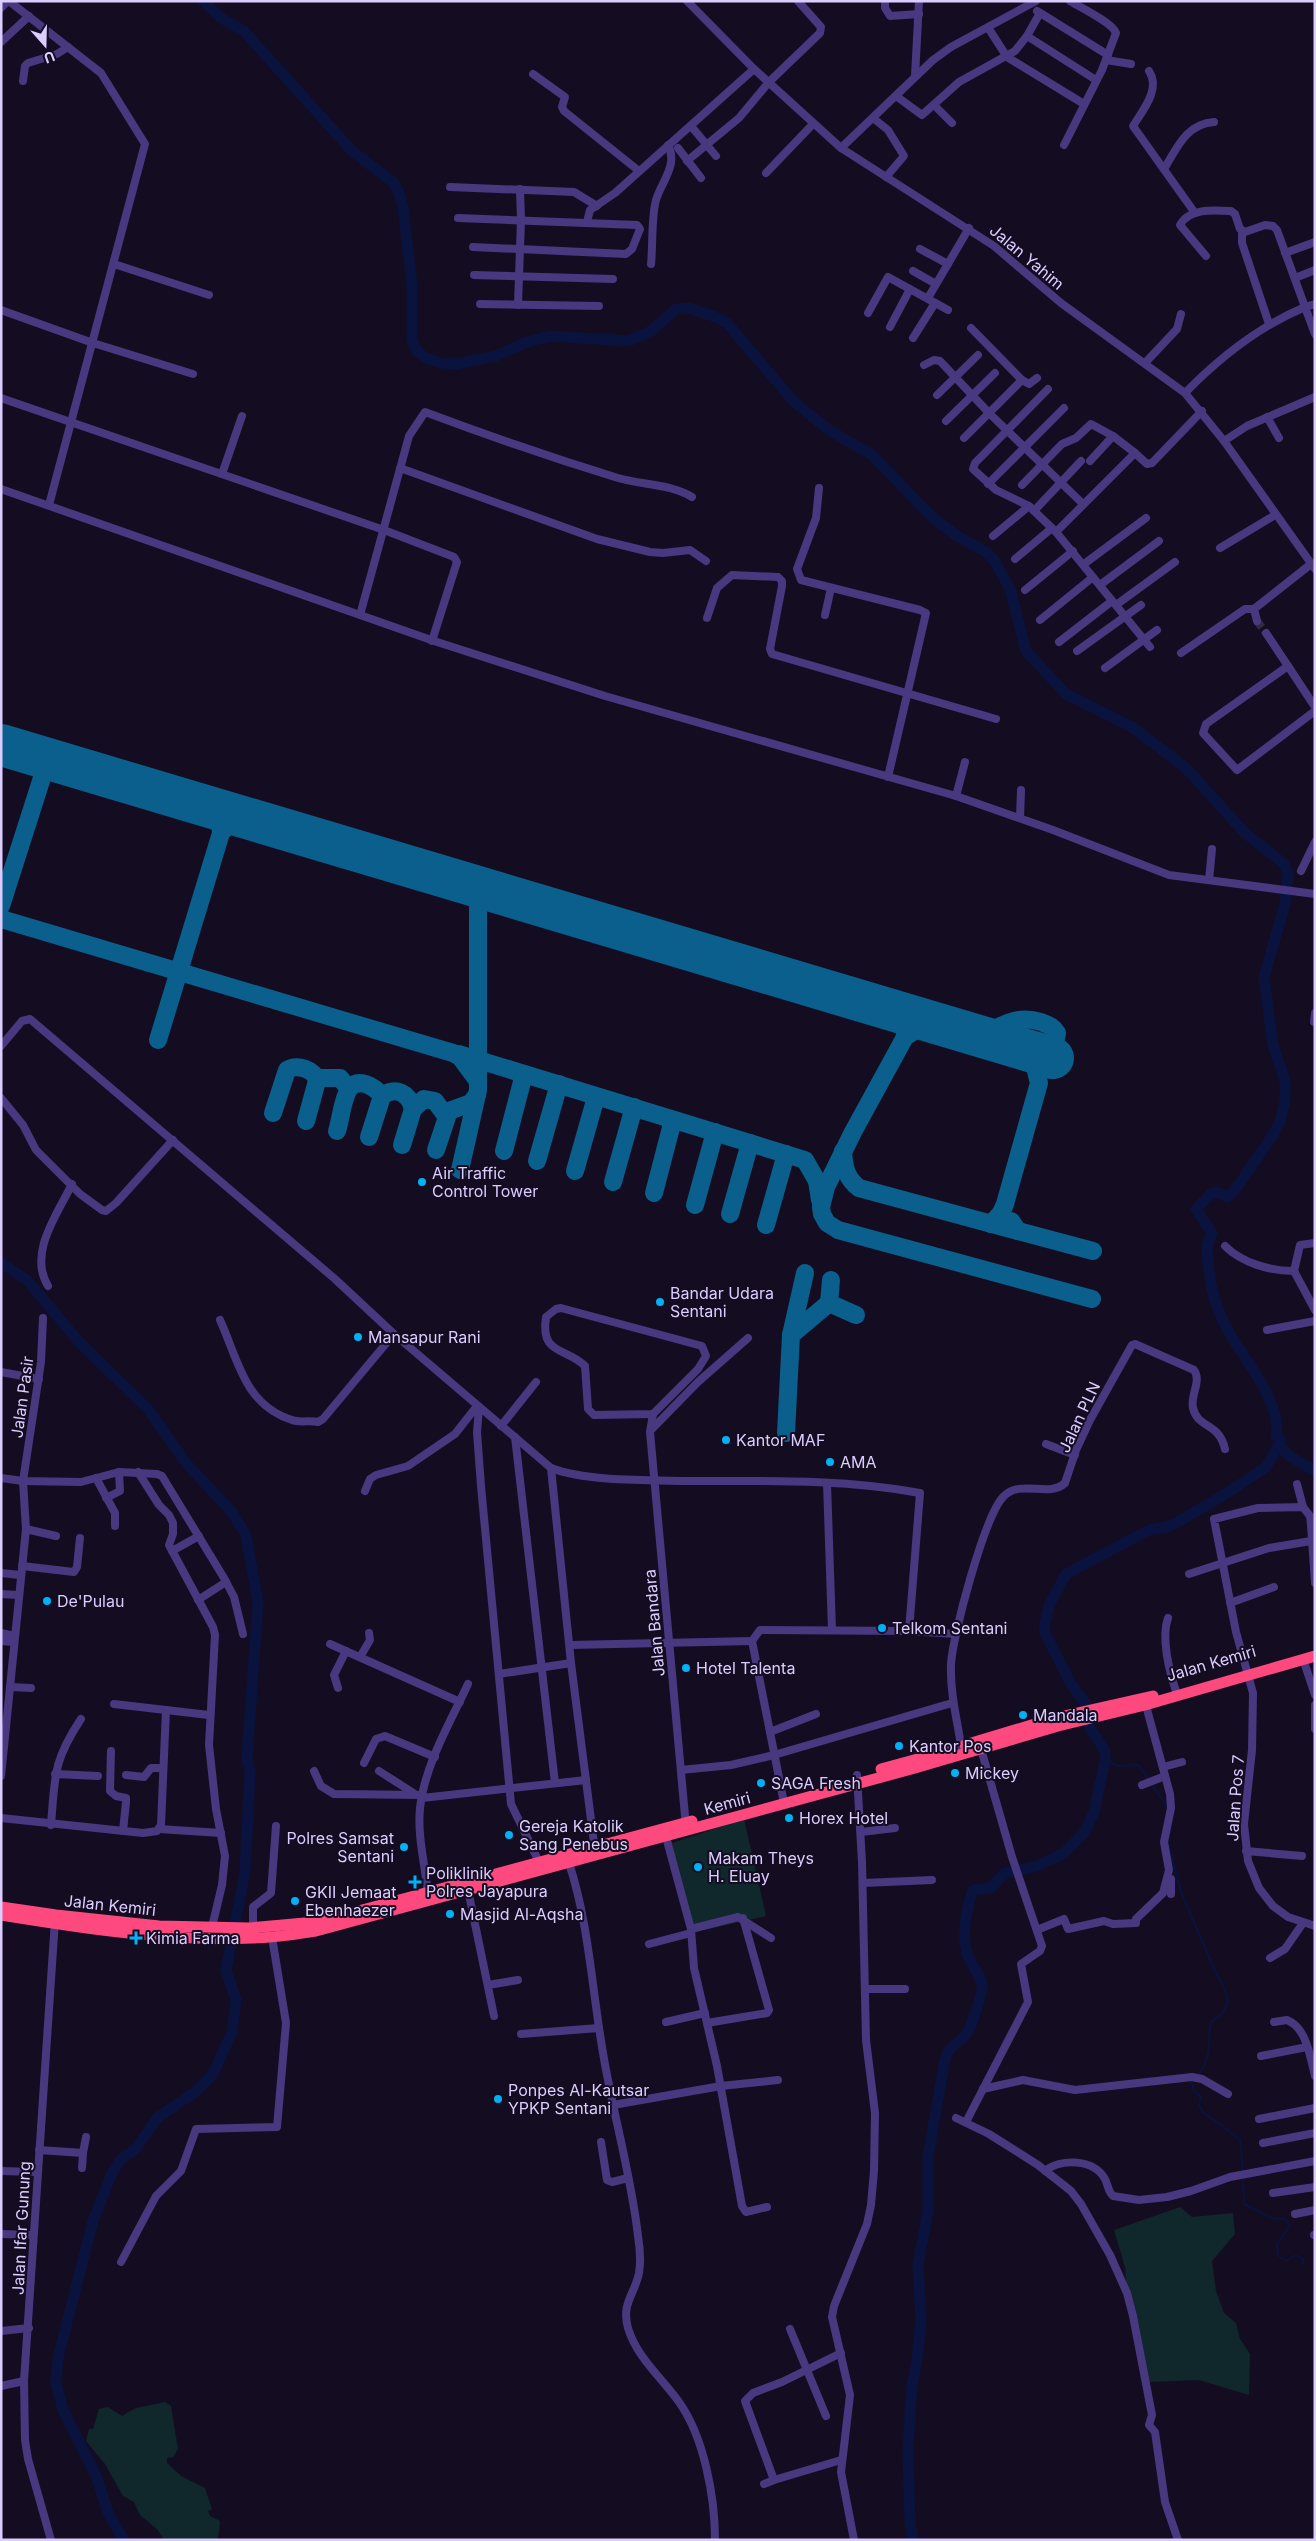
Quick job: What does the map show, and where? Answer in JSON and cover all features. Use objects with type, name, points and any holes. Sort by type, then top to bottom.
[{"type":"highway","name":"Jalan Kemiri","points":[[1117,1708],[1248,1673],[1315,1649]]},
{"type":"highway","name":"Jalan Kemiri","points":[[1144,1702],[1176,1691],[1315,1656]]},
{"type":"highway","name":"Kemiri","points":[[316,1927],[784,1800],[1056,1722],[1117,1708]]},
{"type":"highway","name":"Kemiri","points":[[962,1750],[981,1748],[1056,1722]]},
{"type":"highway","name":"Kemiri","points":[[541,1867],[569,1863],[595,1852],[666,1837],[686,1826]]},
{"type":"highway","name":"Kemiri","points":[[428,1897],[468,1890],[515,1873]]},
{"type":"highway","name":"Jalan Kemiri","points":[[1,1907],[55,1920],[124,1931],[214,1931]]},
{"type":"highway","name":"Jalan Kemiri","points":[[1,1915],[214,1931]]},
{"type":"highway","points":[[251,1932],[272,1937],[316,1927]]},
{"type":"highway","points":[[214,1931],[251,1932],[316,1927]]},
{"type":"street","points":[[1,8],[8,1],[101,73],[145,144],[49,505]]},
{"type":"street","name":"Jalan Yahim","points":[[687,1],[754,69],[841,148],[969,228],[1008,257],[1061,303],[1185,393],[1202,411],[1313,566]]},
{"type":"street","points":[[687,161],[739,118],[769,82],[816,38],[822,30],[798,1]]},
{"type":"street","points":[[915,76],[919,1]]},
{"type":"street","points":[[841,148],[915,76],[951,47],[988,29],[1036,1]]},
{"type":"street","points":[[1064,145],[1107,57],[1116,33],[1115,29],[1070,1]]},
{"type":"street","points":[[885,3],[885,8],[890,16],[919,14]]},
{"type":"street","points":[[1028,6],[1107,57],[1130,64]]},
{"type":"street","points":[[896,96],[920,115],[924,114],[959,82],[1007,57],[1027,36],[1040,13]]},
{"type":"street","points":[[1,42],[29,16]]},
{"type":"street","points":[[988,29],[1007,57],[1084,104]]},
{"type":"street","points":[[1027,36],[1096,80]]},
{"type":"street","points":[[23,81],[28,63],[57,54],[68,47]]},
{"type":"street","points":[[587,222],[590,210],[639,171],[754,69]]},
{"type":"street","points":[[1149,71],[1154,78],[1153,90],[1133,126],[1195,212]]},
{"type":"street","points":[[533,74],[565,97],[562,107],[564,111],[639,171]]},
{"type":"street","points":[[934,105],[952,123]]},
{"type":"street","points":[[873,118],[888,130],[904,156],[886,177]]},
{"type":"street","points":[[1164,169],[1192,128],[1214,122]]},
{"type":"street","points":[[766,173],[813,124]]},
{"type":"street","points":[[691,126],[716,156]]},
{"type":"street","points":[[651,264],[656,198],[671,165],[671,152],[668,145]]},
{"type":"street","points":[[678,148],[702,178]]},
{"type":"street","points":[[450,187],[574,192],[597,206]]},
{"type":"street","points":[[518,306],[521,220],[520,189]]},
{"type":"street","points":[[1206,256],[1180,225],[1195,212],[1231,211],[1235,214],[1242,231],[1242,244],[1269,324]]},
{"type":"street","points":[[458,218],[637,224],[640,231],[632,250],[626,254],[473,247]]},
{"type":"street","points":[[1242,231],[1273,226],[1277,230],[1315,334]]},
{"type":"street","points":[[928,298],[969,228]]},
{"type":"street","points":[[1285,253],[1315,242]]},
{"type":"street","points":[[920,249],[948,264]]},
{"type":"street","points":[[114,264],[209,295]]},
{"type":"street","points":[[1295,278],[1315,270]]},
{"type":"street","points":[[912,271],[936,284]]},
{"type":"street","points":[[474,275],[613,279]]},
{"type":"street","points":[[868,313],[888,277],[948,310]]},
{"type":"street","points":[[890,327],[910,289]]},
{"type":"street","points":[[913,338],[935,303]]},
{"type":"street","points":[[480,304],[599,306]]},
{"type":"street","points":[[1185,393],[1217,364],[1269,324],[1315,304]]},
{"type":"street","points":[[1,310],[93,344],[193,374]]},
{"type":"street","points":[[1144,363],[1177,329],[1180,314]]},
{"type":"street","points":[[970,328],[1022,380],[1029,384],[1037,378]]},
{"type":"street","points":[[936,395],[978,355]]},
{"type":"street","points":[[924,365],[937,360],[973,394],[1024,448],[1083,504]]},
{"type":"street","points":[[946,421],[995,372]]},
{"type":"street","points":[[964,438],[1022,380]]},
{"type":"street","points":[[1048,389],[973,466],[974,472],[999,492],[1032,508],[1084,564],[1150,648]]},
{"type":"street","points":[[1224,441],[1239,430],[1315,397]]},
{"type":"street","points":[[1,398],[384,530],[456,560],[432,640]]},
{"type":"street","points":[[988,484],[1064,408]]},
{"type":"street","points":[[1022,485],[1065,442],[1076,438],[1091,424],[1113,436],[1147,464],[1152,463],[1202,411]]},
{"type":"street","points":[[360,615],[409,436],[425,412],[589,469],[633,482],[680,491],[692,497]]},
{"type":"street","points":[[222,474],[242,416]]},
{"type":"street","points":[[1267,417],[1279,438]]},
{"type":"street","points":[[1090,461],[1113,436]]},
{"type":"street","points":[[1015,559],[1054,530],[1135,453]]},
{"type":"street","points":[[993,536],[1032,508],[1081,461]]},
{"type":"street","points":[[400,468],[597,539],[663,553],[686,549],[699,555],[706,561]]},
{"type":"street","points":[[819,488],[816,518],[797,574],[801,580],[924,611],[925,618],[888,777]]},
{"type":"street","points":[[1,489],[432,640],[605,696],[956,796],[1020,818],[1155,871],[1169,875],[1311,893]]},
{"type":"street","points":[[1220,548],[1275,515]]},
{"type":"street","points":[[1084,564],[1146,518]]},
{"type":"street","points":[[1100,584],[1159,540]]},
{"type":"street","points":[[1025,590],[1073,551]]},
{"type":"street","points":[[1059,642],[1175,562]]},
{"type":"street","points":[[1181,652],[1245,610],[1254,609],[1313,566]]},
{"type":"street","points":[[707,618],[717,588],[732,575],[778,577],[782,581],[782,586],[771,653],[996,719]]},
{"type":"street","points":[[1040,620],[1093,577]]},
{"type":"street","points":[[825,615],[831,588]]},
{"type":"street","points":[[1078,651],[1141,605]]},
{"type":"street","points":[[1254,609],[1257,621]]},
{"type":"street","points":[[1104,668],[1157,630]]},
{"type":"street","points":[[1266,634],[1315,707]]},
{"type":"street","points":[[1288,666],[1206,724],[1202,730],[1205,738],[1237,770],[1315,711]]},
{"type":"street","points":[[956,796],[965,762]]},
{"type":"street","points":[[1020,818],[1021,790]]},
{"type":"street","points":[[1301,871],[1315,842]]},
{"type":"street","points":[[1209,880],[1212,849]]},
{"type":"street","points":[[1,1046],[22,1021],[30,1019],[335,1279],[394,1334],[551,1468],[567,1474],[654,1480],[827,1483],[920,1492],[909,1631]]},
{"type":"street","points":[[1,1098],[16,1114],[36,1150],[87,1198],[106,1211],[116,1203],[173,1140]]},
{"type":"street","points":[[48,1286],[41,1270],[42,1252],[46,1237],[72,1184]]},
{"type":"street","points":[[1315,1243],[1300,1245],[1294,1271],[1315,1310]]},
{"type":"street","points":[[1225,1246],[1238,1256],[1260,1266],[1278,1271],[1294,1271]]},
{"type":"street","points":[[556,1309],[569,1309],[702,1346],[706,1352],[704,1361],[653,1414],[592,1414],[588,1409],[585,1366],[548,1342],[545,1325],[550,1313],[556,1309]]},
{"type":"street","name":"Jalan Pasir","points":[[1,1776],[5,1714],[10,1687],[26,1529],[23,1482],[39,1378],[43,1318]]},
{"type":"street","points":[[220,1320],[242,1378],[254,1394],[268,1408],[296,1421],[306,1419],[318,1422],[323,1419],[394,1334]]},
{"type":"street","points":[[1267,1330],[1315,1321]]},
{"type":"street","points":[[650,1432],[698,1382],[748,1338]]},
{"type":"street","name":"Jalan PLN","points":[[962,1750],[952,1703],[950,1668],[956,1634],[975,1561],[1001,1500],[1017,1489],[1061,1487],[1068,1478],[1074,1455],[1090,1420],[1129,1348],[1135,1344],[1194,1370],[1198,1380],[1192,1399],[1196,1415],[1199,1420],[1220,1434],[1225,1449]]},
{"type":"street","points":[[1,1372],[39,1378]]},
{"type":"street","points":[[501,1426],[536,1382]]},
{"type":"street","points":[[365,1491],[370,1479],[376,1475],[408,1466],[455,1434],[478,1406]]},
{"type":"street","points":[[478,1406],[478,1441],[509,1789],[513,1810],[541,1867]]},
{"type":"street","name":"Jalan Bandara","points":[[653,1414],[650,1432],[686,1826]]},
{"type":"street","points":[[514,1437],[555,1783]]},
{"type":"street","points":[[1046,1444],[1074,1455]]},
{"type":"street","points":[[551,1468],[571,1663],[595,1852]]},
{"type":"street","points":[[1,1478],[23,1482],[81,1482],[119,1472],[138,1472],[162,1476],[226,1582],[241,1621],[242,1634]]},
{"type":"street","points":[[106,1498],[120,1491],[119,1472]]},
{"type":"street","points":[[138,1472],[173,1523],[174,1534],[170,1545],[172,1551],[213,1627],[215,1635],[209,1715],[210,1763],[225,1856],[214,1931]]},
{"type":"street","points":[[96,1478],[115,1513],[115,1526]]},
{"type":"street","points":[[827,1483],[832,1630]]},
{"type":"street","points":[[1297,1484],[1303,1507],[1310,1516],[1315,1583]]},
{"type":"street","name":"Jalan Pos 7","points":[[1303,1507],[1258,1508],[1215,1518],[1214,1523],[1230,1603],[1248,1673],[1254,1715],[1244,1824],[1246,1851],[1255,1881],[1268,1901],[1288,1917],[1315,1926]]},
{"type":"street","points":[[26,1529],[56,1536]]},
{"type":"street","points":[[172,1551],[199,1536]]},
{"type":"street","points":[[22,1566],[74,1572],[77,1567],[80,1538]]},
{"type":"street","points":[[1189,1574],[1270,1548],[1311,1542]]},
{"type":"street","points":[[1,1573],[20,1576]]},
{"type":"street","points":[[198,1600],[226,1582]]},
{"type":"street","points":[[1230,1603],[1274,1587]]},
{"type":"street","points":[[1,1594],[18,1595]]},
{"type":"street","points":[[1168,1618],[1165,1633],[1168,1664],[1176,1691]]},
{"type":"street","points":[[784,1800],[752,1641],[760,1630],[909,1631],[956,1634]]},
{"type":"street","points":[[1,1633],[14,1639]]},
{"type":"street","points":[[360,1657],[370,1640],[369,1633]]},
{"type":"street","points":[[1,1641],[14,1639]]},
{"type":"street","points":[[570,1645],[752,1641]]},
{"type":"street","points":[[330,1644],[460,1702]]},
{"type":"street","points":[[338,1688],[334,1674],[346,1651]]},
{"type":"street","points":[[1303,1659],[1315,1695]]},
{"type":"street","points":[[499,1674],[571,1663]]},
{"type":"street","points":[[428,1897],[420,1819],[420,1796],[468,1684]]},
{"type":"street","points":[[10,1687],[31,1688]]},
{"type":"street","points":[[1144,1702],[1164,1772],[1171,1808],[1164,1847],[1169,1870],[1171,1894]]},
{"type":"street","points":[[681,1770],[740,1763],[774,1755],[952,1703]]},
{"type":"street","points":[[114,1704],[209,1715]]},
{"type":"street","points":[[1315,1705],[1315,1729]]},
{"type":"street","points":[[160,1828],[166,1710]]},
{"type":"street","points":[[770,1732],[816,1714]]},
{"type":"street","points":[[52,1825],[55,1774],[61,1752],[81,1719]]},
{"type":"street","points":[[364,1763],[376,1738],[384,1736],[435,1758]]},
{"type":"street","points":[[966,2122],[1028,2002],[1029,1997],[1020,1966],[1042,1949],[1012,1858],[981,1748]]},
{"type":"street","points":[[111,1751],[110,1791],[116,1796],[126,1798],[123,1831]]},
{"type":"street","points":[[1147,1782],[1182,1762]]},
{"type":"street","points":[[126,1775],[144,1777],[151,1768],[163,1768]]},
{"type":"street","points":[[314,1771],[321,1786],[334,1794],[420,1796],[509,1789],[586,1780]]},
{"type":"street","points":[[379,1772],[420,1796]]},
{"type":"street","points":[[55,1774],[98,1776]]},
{"type":"street","points":[[854,2540],[842,2484],[841,2460],[850,2396],[834,2328],[833,2311],[867,2224],[873,2189],[875,2113],[868,2065],[863,1883],[857,1779]]},
{"type":"street","points":[[1,1818],[52,1825],[151,1833],[160,1828],[221,1833]]},
{"type":"street","points":[[251,1932],[253,1907],[271,1893],[276,1826]]},
{"type":"street","points":[[861,1832],[895,1828]]},
{"type":"street","points":[[666,1837],[691,1931],[694,1968],[721,2086],[743,2210],[746,2212],[767,2208]]},
{"type":"street","points":[[1246,1851],[1302,1856]]},
{"type":"street","points":[[569,1863],[579,1902],[599,2028],[637,2228],[640,2264],[638,2278],[627,2306],[628,2328],[636,2347],[678,2400],[702,2449],[712,2502],[715,2540]]},
{"type":"street","points":[[1037,1930],[1064,1919],[1068,1929],[1104,1921],[1113,1924],[1136,1924],[1136,1920],[1163,1893],[1169,1870]]},
{"type":"street","points":[[863,1883],[932,1880]]},
{"type":"street","points":[[468,1890],[494,2016]]},
{"type":"street","points":[[649,1944],[738,1917],[743,1918],[772,1938]]},
{"type":"street","points":[[707,2023],[767,2013],[769,2010],[743,1918]]},
{"type":"street","name":"Jalan Ifar Gunung","points":[[51,2540],[28,2459],[25,2440],[24,2381],[55,1920]]},
{"type":"street","points":[[1270,1958],[1285,1949],[1303,1923]]},
{"type":"street","points":[[121,2262],[156,2196],[180,2171],[196,2129],[207,2127],[278,2127],[286,2023],[272,1937]]},
{"type":"street","points":[[488,1984],[518,1980]]},
{"type":"street","points":[[865,1989],[905,1989]]},
{"type":"street","points":[[666,2022],[705,2013]]},
{"type":"street","points":[[1274,2022],[1287,2020],[1293,2022],[1298,2027],[1307,2046],[1315,2076]]},
{"type":"street","points":[[521,2034],[599,2028]]},
{"type":"street","points":[[1261,2056],[1307,2046]]},
{"type":"street","points":[[983,2089],[1023,2080],[1075,2090],[1192,2077],[1202,2079],[1228,2094]]},
{"type":"street","points":[[613,2105],[721,2086],[778,2080]]},
{"type":"street","points":[[1259,2119],[1315,2108]]},
{"type":"street","points":[[956,2118],[1001,2142],[1071,2191],[1081,2204],[1110,2255],[1127,2293],[1152,2415],[1149,2425],[1155,2432],[1165,2502],[1178,2540]]},
{"type":"street","points":[[1263,2142],[1315,2133]]},
{"type":"street","points":[[82,2168],[86,2137]]},
{"type":"street","points":[[602,2142],[607,2180],[612,2182],[628,2178]]},
{"type":"street","points":[[39,2150],[83,2153]]},
{"type":"street","points":[[1045,2171],[1058,2164],[1084,2164],[1099,2172],[1113,2196],[1139,2200],[1185,2193],[1236,2176],[1315,2161]]},
{"type":"street","points":[[1,2171],[38,2172]]},
{"type":"street","points":[[1273,2193],[1315,2186]]},
{"type":"street","points":[[1295,2214],[1315,2210]]},
{"type":"street","points":[[1,2234],[33,2235]]},
{"type":"street","points":[[1,2330],[29,2328]]},
{"type":"street","points":[[790,2329],[826,2416]]},
{"type":"street","points":[[774,2480],[745,2401],[749,2395],[841,2353]]},
{"type":"street","points":[[1,2386],[24,2381]]},
{"type":"street","points":[[764,2484],[841,2460]]},
{"type":"green space","points":[[744,1819],[766,1916],[695,1932],[669,1844]]},
{"type":"green space","points":[[1180,2207],[1192,2217],[1233,2213],[1235,2234],[1212,2261],[1216,2291],[1224,2313],[1236,2323],[1240,2339],[1250,2354],[1249,2395],[1199,2380],[1149,2382],[1126,2280],[1125,2267],[1114,2230]]},
{"type":"green space","points":[[165,2402],[171,2406],[178,2449],[173,2457],[167,2458],[167,2463],[181,2476],[205,2488],[212,2509],[208,2511],[210,2516],[220,2521],[218,2540],[164,2540],[157,2529],[140,2515],[134,2502],[123,2496],[105,2464],[86,2441],[89,2429],[93,2429],[99,2409],[108,2407],[122,2416],[136,2408]]},
{"type":"waterway","points":[[203,1],[221,18],[244,31],[352,151],[393,182],[403,207],[412,285],[412,340],[417,351],[426,358],[441,363],[455,364],[496,356],[524,343],[550,336],[629,341],[651,331],[676,309],[688,308],[713,316],[727,323],[794,402],[829,430],[872,455],[932,517],[957,536],[986,552],[994,560],[1010,589],[1026,651],[1066,694],[1132,727],[1186,768],[1244,832],[1284,864],[1288,873],[1285,904],[1264,977],[1273,1045],[1285,1081],[1285,1101],[1280,1122],[1235,1190],[1227,1197],[1217,1192],[1211,1194],[1196,1209],[1212,1233],[1207,1247],[1207,1256],[1211,1286],[1217,1308],[1227,1329],[1268,1395],[1277,1423],[1276,1436],[1280,1439],[1279,1445],[1266,1467],[1224,1495],[1176,1523],[1167,1527],[1149,1530],[1066,1574],[1050,1603],[1044,1627],[1046,1635],[1071,1684],[1085,1703],[1090,1728],[1105,1751],[1105,1761],[1094,1812],[1085,1832],[1064,1853],[1037,1866],[1005,1873],[990,1888],[973,1890],[968,1907],[964,1933],[966,1950],[981,1981],[982,1989],[969,2030],[964,2037],[952,2046],[945,2059],[928,2157],[928,2211],[918,2265],[921,2320],[917,2360],[912,2385],[908,2451],[910,2522],[913,2540]]},
{"type":"waterway","points":[[1,1263],[27,1280],[80,1343],[148,1409],[186,1463],[231,1511],[246,1535],[258,1603],[247,1758],[250,1771],[245,1872],[226,1970],[236,2000],[232,2032],[213,2074],[195,2092],[157,2118],[135,2150],[121,2159],[112,2173],[93,2221],[58,2358],[56,2383],[63,2410],[97,2478],[108,2513],[124,2540]]},
{"type":"waterway","points":[[1279,1445],[1288,1455],[1315,1471]]},
{"type":"waterway","points":[[1105,1761],[1120,1766],[1138,1765],[1150,1780]]},
{"type":"waterway","points":[[1152,1784],[1168,1809]]},
{"type":"waterway","points":[[1171,1825],[1168,1843],[1182,1895],[1227,1995],[1226,2007],[1211,2022],[1208,2056],[1197,2076]]},
{"type":"waterway","points":[[1191,2079],[1194,2091],[1201,2097],[1199,2105],[1203,2112],[1240,2139],[1243,2172]]},
{"type":"waterway","points":[[1243,2177],[1244,2204],[1272,2218],[1285,2219],[1290,2225],[1277,2244],[1278,2256],[1286,2261],[1296,2255],[1303,2259],[1303,2264]]},
{"type":"taxiway","points":[[1,906],[48,759]]},
{"type":"taxiway","points":[[158,1040],[221,833],[220,820],[207,806]]},
{"type":"taxiway","points":[[221,833],[233,820],[252,820]]},
{"type":"taxiway","points":[[455,880],[473,890],[478,904],[478,1090],[460,1170]]},
{"type":"taxiway","points":[[478,908],[491,896],[510,896]]},
{"type":"taxiway","points":[[1,919],[453,1053],[460,1057],[477,1080]]},
{"type":"taxiway","points":[[895,1011],[905,1024],[905,1037]]},
{"type":"taxiway","points":[[980,1036],[1017,1020],[1024,1019],[1041,1022],[1052,1027],[1057,1033],[1052,1058]]},
{"type":"taxiway","points":[[940,1024],[922,1026],[905,1037],[853,1132],[826,1187],[821,1207],[822,1214],[827,1223],[838,1230],[1092,1299]]},
{"type":"taxiway","points":[[991,1224],[1001,1213],[1005,1204],[1039,1083],[1035,1067],[1019,1048]]},
{"type":"taxiway","points":[[459,1054],[805,1160],[817,1181],[820,1200]]},
{"type":"taxiway","points":[[273,1113],[287,1070],[291,1068],[305,1069],[313,1073],[317,1081]]},
{"type":"taxiway","points":[[504,1151],[524,1074]]},
{"type":"taxiway","points":[[306,1121],[317,1081],[321,1078],[340,1078],[349,1089]]},
{"type":"taxiway","points":[[337,1131],[345,1099],[353,1085],[357,1083],[366,1084],[382,1096]]},
{"type":"taxiway","points":[[537,1161],[559,1084]]},
{"type":"taxiway","points":[[369,1137],[382,1096],[392,1092],[401,1093],[405,1095],[413,1109]]},
{"type":"taxiway","points":[[436,1150],[449,1111],[471,1103],[477,1095]]},
{"type":"taxiway","points":[[575,1171],[596,1097]]},
{"type":"taxiway","points":[[402,1145],[413,1109],[424,1099],[435,1101],[446,1116]]},
{"type":"taxiway","points":[[613,1182],[634,1107]]},
{"type":"taxiway","points":[[654,1193],[673,1120]]},
{"type":"taxiway","points":[[695,1205],[715,1132]]},
{"type":"taxiway","points":[[730,1214],[750,1143]]},
{"type":"taxiway","points":[[843,1151],[846,1172],[859,1188],[1018,1231]]},
{"type":"taxiway","points":[[766,1225],[786,1154]]},
{"type":"taxiway","points":[[1011,1221],[1018,1231],[1093,1251]]},
{"type":"taxiway","points":[[786,1433],[791,1335],[805,1273]]},
{"type":"taxiway","points":[[831,1280],[829,1303],[856,1315]]},
{"type":"taxiway","points":[[791,1335],[829,1303]]},
{"type":"runway","points":[[1,745],[1053,1058]]},
{"type":"tunnel","points":[[1257,621],[1266,633]]},
{"type":"place","name":"Air Traffic Control Tower","points":[[422,1182]]},
{"type":"place","name":"Bandar Udara Sentani","points":[[660,1302]]},
{"type":"place","name":"Mansapur Rani","points":[[358,1337]]},
{"type":"place","name":"Kantor MAF","points":[[726,1440]]},
{"type":"place","name":"AMA","points":[[830,1462]]},
{"type":"place","name":"De'Pulau","points":[[47,1601]]},
{"type":"place","name":"Telkom Sentani","points":[[882,1628]]},
{"type":"place","name":"Hotel Talenta","points":[[686,1668]]},
{"type":"place","name":"Mandala","points":[[1023,1715]]},
{"type":"place","name":"Kantor Pos","points":[[899,1746]]},
{"type":"place","name":"Mickey","points":[[955,1773]]},
{"type":"place","name":"SAGA Fresh","points":[[761,1783]]},
{"type":"place","name":"Horex Hotel","points":[[789,1818]]},
{"type":"place","name":"Gereja Katolik Sang Penebus","points":[[509,1835]]},
{"type":"place","name":"Polres Samsat Sentani","points":[[404,1847]]},
{"type":"place","name":"Makam Theys H. Eluay","points":[[698,1867]]},
{"type":"place","name":"Poliklinik Polres Jayapura","points":[[415,1882]]},
{"type":"place","name":"GKII Jemaat Ebenhaezer","points":[[295,1901]]},
{"type":"place","name":"Masjid Al-Aqsha","points":[[450,1914]]},
{"type":"place","name":"Kimia Farma","points":[[136,1938]]},
{"type":"place","name":"Ponpes Al-Kautsar YPKP Sentani","points":[[498,2099]]}]
